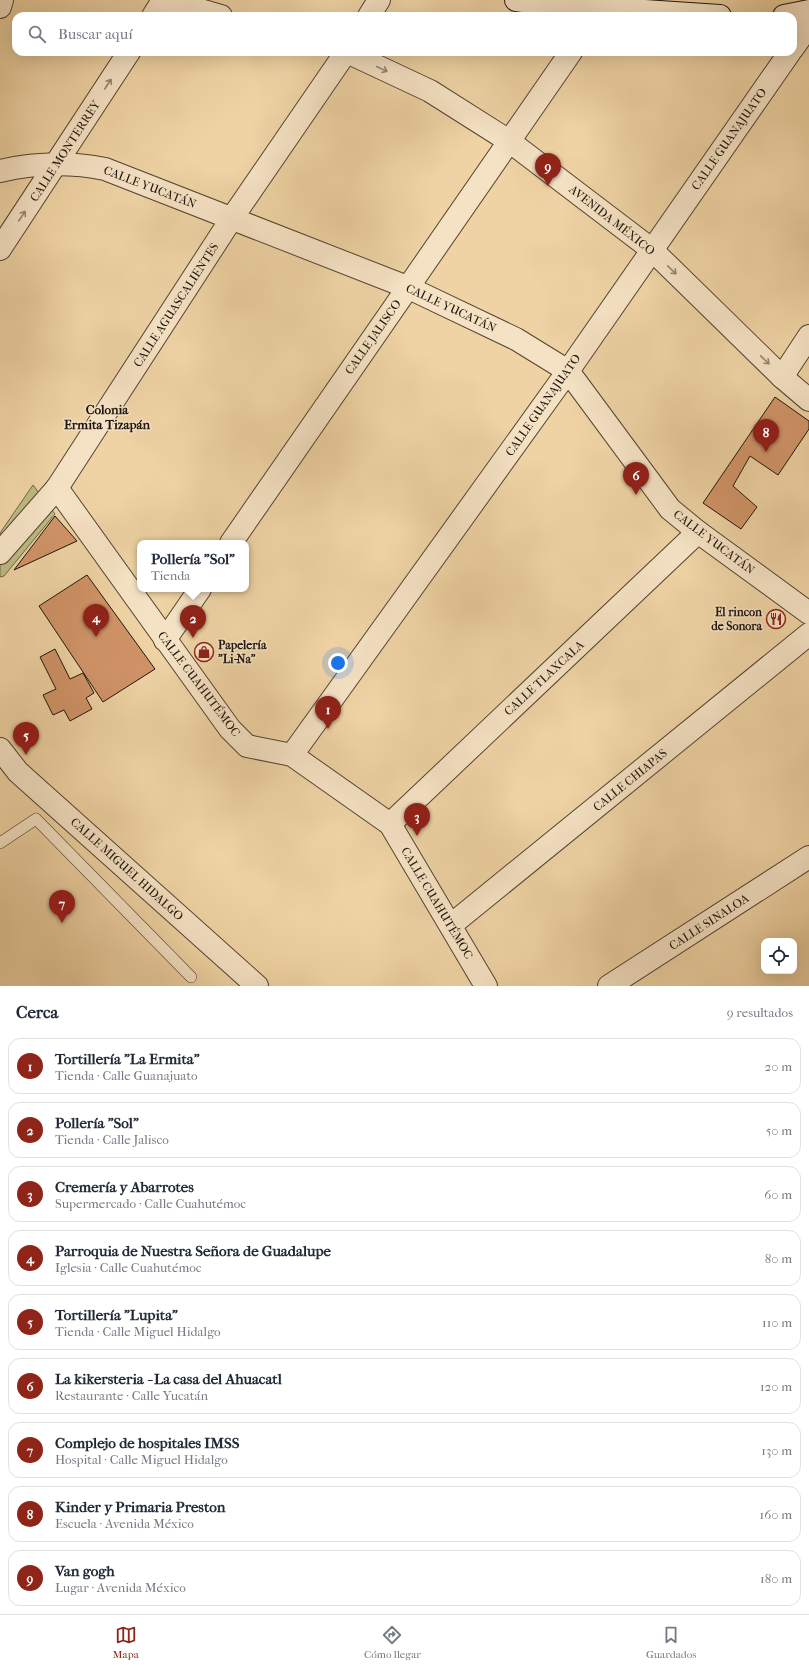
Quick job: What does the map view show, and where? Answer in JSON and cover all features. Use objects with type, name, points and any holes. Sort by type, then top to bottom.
[{"type":"street","points":[[0,7],[2,0]]},
{"type":"street","points":[[156,12],[164,0],[207,12]]},
{"type":"street","points":[[372,12],[379,0]]},
{"type":"street","points":[[516,0],[598,12]]},
{"type":"street","points":[[797,13],[809,11]]},
{"type":"street","points":[[797,22],[809,24],[797,42]]},
{"type":"street","name":"CALLE MONTERREY","points":[[0,249],[126,56]]},
{"type":"street","name":"CALLE AGUASCALIENTES","points":[[0,553],[57,488],[232,218],[343,56]]},
{"type":"street","name":"AVENIDA MÉXICO","points":[[355,56],[430,91],[509,141],[651,249],[782,377],[809,400]]},
{"type":"street","name":"CALLE JALISCO","points":[[234,540],[568,56]]},
{"type":"street","name":"CALLE GUANAJUATO","points":[[292,755],[568,371],[651,249],[787,56]]},
{"type":"street","name":"CALLE YUCATÁN","points":[[0,171],[26,166],[57,164],[83,165],[105,169],[408,287],[516,339],[568,371],[670,509],[698,532],[809,613]]},
{"type":"street","points":[[782,377],[809,336]]},
{"type":"street","name":"CALLE CUAHUTÉMOC","points":[[57,488],[230,729],[247,746],[292,755],[390,824],[486,986]]},
{"type":"street","name":"CALLE TLAXCALA","points":[[390,824],[698,532]]},
{"type":"street","points":[[165,640],[198,592]]},
{"type":"street","name":"CALLE CHIAPAS","points":[[451,925],[809,634]]},
{"type":"street","name":"CALLE MIGUEL HIDALGO","points":[[0,749],[9,774],[257,986]]},
{"type":"street","name":"CALLE SINALOA","points":[[609,986],[809,857]]},
{"type":"lane","points":[[0,843],[36,820],[191,977]]},
{"type":"lane","points":[[0,838],[14,834]]},
{"type":"shaded area","points":[[33,485],[55,514],[4,576],[0,577],[0,533]]},
{"type":"building","points":[[775,397],[809,421],[809,429],[778,475],[750,456],[733,486],[757,507],[741,529],[703,503]]},
{"type":"building","points":[[55,516],[77,541],[14,570]]},
{"type":"building","points":[[87,575],[155,669],[103,702],[39,606]]},
{"type":"building","points":[[55,649],[70,679],[83,673],[94,693],[86,698],[92,709],[70,721],[64,710],[53,715],[43,695],[56,689],[40,657]]},
{"type":"place","name":"Van gogh","points":[[548,186]]},
{"type":"place","name":"Kinder y Primaria Preston","points":[[766,452]]},
{"type":"place","name":"La kikersteria - La casa del Ahuacatl","points":[[636,495]]},
{"type":"place","name":"El rincon de Sonora","points":[[776,619]]},
{"type":"place","name":"Parroquia de Nuestra Señora de Guadalupe","points":[[96,637]]},
{"type":"place","name":"Pollería \"Sol\"","points":[[193,638]]},
{"type":"place","name":"Papelería \"Li-Na\"","points":[[204,652]]},
{"type":"place","name":"Tortillería \"La Ermita\"","points":[[328,729]]},
{"type":"place","name":"Tortillería \"Lupita\"","points":[[26,755]]},
{"type":"place","name":"Cremería y Abarrotes","points":[[417,836]]},
{"type":"place","name":"Complejo de hospitales IMSS","points":[[62,923]]},
{"type":"district","name":"Colonia Ermita Tizapán","points":[[107,416]]}]
